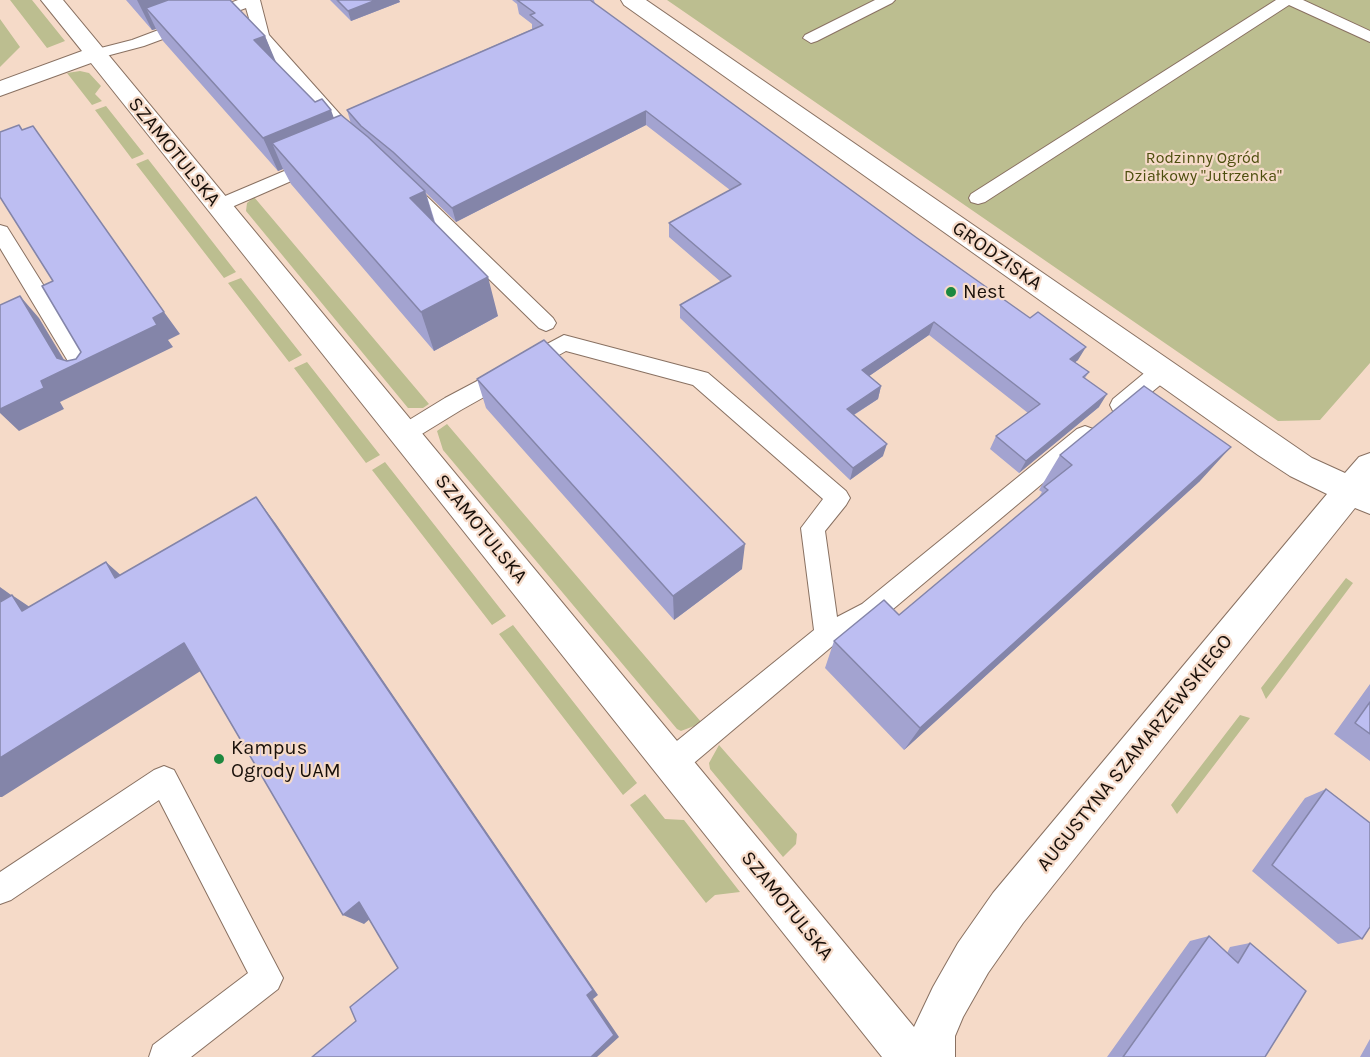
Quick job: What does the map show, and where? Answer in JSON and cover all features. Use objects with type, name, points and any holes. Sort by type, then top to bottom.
[{"type":"street","name":"SZAMOTULSKA","points":[[52,0],[910,1057]]},
{"type":"street","name":"GRODZISKA","points":[[632,0],[1301,467],[1364,485]]},
{"type":"street","points":[[0,89],[95,54]]},
{"type":"street","name":"AUGUSTYNA SZAMARZEWSKIEGO","points":[[933,1057],[933,1035],[948,1002],[973,957],[1008,908],[1364,485]]},
{"type":"lane","points":[[95,54],[138,43],[252,0],[261,36],[350,137]]},
{"type":"lane","points":[[811,38],[886,0]]},
{"type":"lane","points":[[978,198],[1288,0],[1370,37]]},
{"type":"lane","points":[[218,206],[329,158]]},
{"type":"lane","points":[[399,180],[546,323]]},
{"type":"lane","points":[[0,232],[86,372]]},
{"type":"lane","points":[[404,434],[453,404],[564,343],[700,379],[838,498],[813,528],[827,635]]},
{"type":"lane","points":[[672,763],[827,635],[871,612],[1162,371]]},
{"type":"lane","points":[[0,889],[164,780],[267,978],[165,1057]]},
{"type":"green space","points":[[10,0],[32,0],[65,41],[47,48]]},
{"type":"green space","name":"Rodzinny Ogród Działkowy \"Jutrzenka\"","points":[[667,0],[1370,0],[1370,363],[1320,420],[1278,421]]},
{"type":"green space","points":[[0,19],[20,47],[0,67]]},
{"type":"green space","points":[[80,71],[89,73],[101,86],[95,94],[102,101],[92,105],[67,73]]},
{"type":"green space","points":[[106,106],[144,154],[132,159],[95,110]]},
{"type":"green space","points":[[148,159],[236,272],[224,278],[136,164]]},
{"type":"green space","points":[[254,197],[429,404],[423,408],[408,408],[246,211],[247,203]]},
{"type":"green space","points":[[241,278],[302,355],[289,362],[228,283]]},
{"type":"green space","points":[[307,362],[380,455],[366,463],[294,368]]},
{"type":"green space","points":[[447,424],[702,723],[681,731],[677,729],[443,450],[437,431]]},
{"type":"green space","points":[[385,462],[506,616],[492,625],[372,470]]},
{"type":"green space","points":[[1346,578],[1353,583],[1266,699],[1261,688]]},
{"type":"green space","points":[[513,625],[637,783],[623,795],[499,634]]},
{"type":"green space","points":[[1240,715],[1250,718],[1177,814],[1171,805]]},
{"type":"green space","points":[[719,745],[797,834],[796,844],[783,857],[710,769],[709,763]]},
{"type":"green space","points":[[645,794],[665,819],[684,820],[740,892],[715,895],[706,903],[630,805]]},
{"type":"building","points":[[168,0],[230,0],[265,36],[254,40],[315,102],[322,99],[331,110],[263,138],[146,8]]},
{"type":"building","points":[[337,0],[376,0],[348,11]]},
{"type":"building","points":[[517,0],[590,0],[1030,318],[1038,312],[1086,347],[1070,359],[1089,372],[1083,377],[1107,394],[1026,461],[996,436],[1040,404],[934,322],[862,370],[881,386],[847,409],[887,444],[853,468],[680,305],[731,276],[669,223],[741,184],[646,111],[452,208],[393,152],[361,126],[347,110],[543,25],[530,15],[535,13]]},
{"type":"building","points":[[341,115],[368,137],[425,191],[410,198],[488,277],[421,312],[272,143]]},
{"type":"building","points":[[19,125],[22,130],[33,126],[164,312],[153,318],[157,325],[41,381],[44,388],[0,409],[0,305],[20,296],[57,358],[67,361],[76,359],[81,352],[42,286],[53,281],[0,197],[0,132]]},
{"type":"building","points":[[544,340],[745,544],[673,596],[477,379]]},
{"type":"building","points":[[1144,386],[1231,447],[920,728],[834,641],[884,600],[899,615],[1048,490],[1044,487],[1072,465],[1060,455]]},
{"type":"building","points":[[256,497],[593,990],[587,995],[614,1035],[591,1057],[312,1057],[356,1021],[350,1007],[398,968],[359,902],[343,915],[184,643],[0,758],[0,602],[12,595],[22,611],[106,562],[115,578]]},
{"type":"building","points":[[1370,702],[1370,734],[1355,723]]},
{"type":"building","points":[[1326,789],[1370,823],[1370,927],[1362,939],[1272,865]]},
{"type":"building","points":[[1209,936],[1238,963],[1250,943],[1306,991],[1265,1057],[1123,1057]]},
{"type":"place","name":"Nest","points":[[951,292]]},
{"type":"place","name":"Kampus Ogrody UAM","points":[[219,759]]}]
